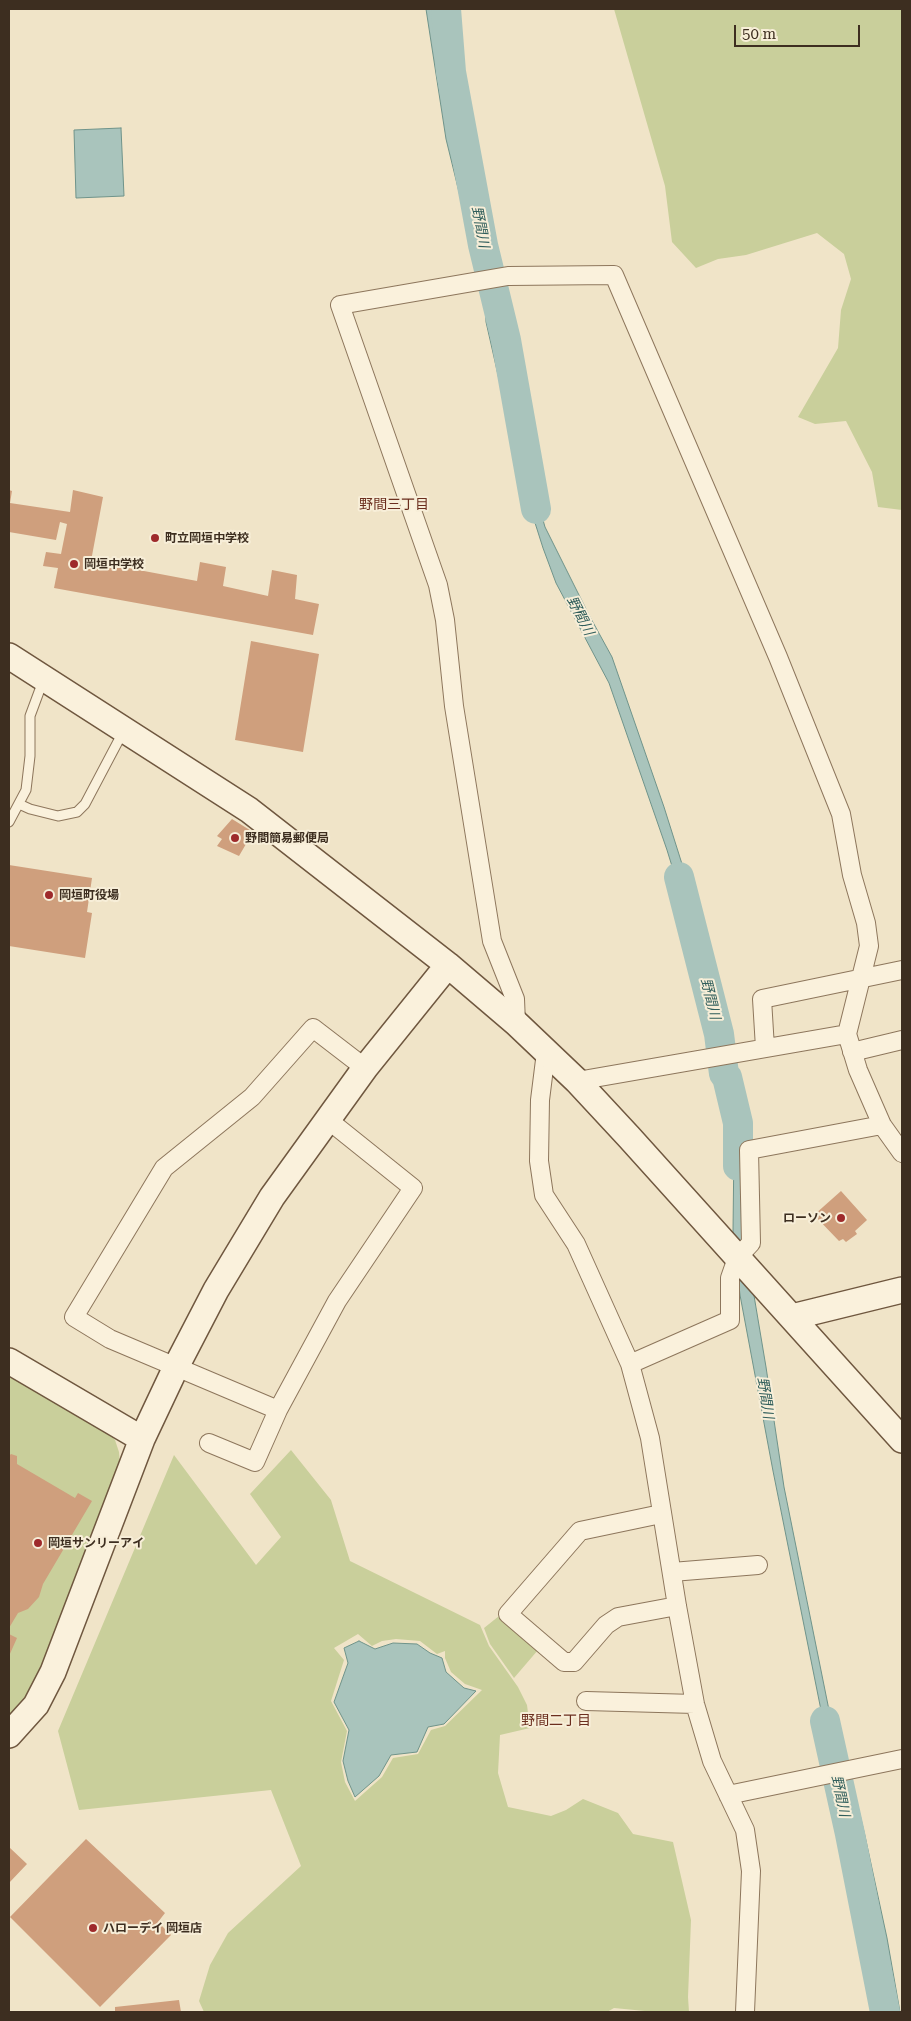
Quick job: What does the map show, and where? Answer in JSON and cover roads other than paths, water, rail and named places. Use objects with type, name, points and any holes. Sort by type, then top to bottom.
[{"type":"street","points":[[516,1023],[515,999],[492,941],[454,706],[445,620],[438,585],[340,305],[508,276],[614,275],[778,657],[840,814],[852,875],[866,923],[869,946],[847,1034],[858,1070],[882,1125],[902,1153]]},
{"type":"street","points":[[9,656],[249,810],[448,965],[516,1023],[577,1081],[902,1440]]},
{"type":"street","points":[[9,1735],[36,1705],[54,1672],[142,1439],[176,1367],[216,1290],[272,1197],[327,1119],[365,1068],[448,965]]},
{"type":"street","points":[[764,1048],[762,999],[862,976],[902,970]]},
{"type":"street","points":[[278,1410],[110,1339],[74,1316],[164,1168],[252,1097],[313,1028],[365,1068]]},
{"type":"street","points":[[577,1081],[847,1034]]},
{"type":"street","points":[[852,1052],[902,1040]]},
{"type":"street","points":[[546,1052],[540,1109],[539,1161],[544,1196],[576,1244],[630,1364],[650,1438],[661,1514],[695,1704],[712,1760],[745,1830],[750,1871],[746,2012]]},
{"type":"street","points":[[209,1443],[255,1462],[278,1410],[337,1301],[413,1188],[327,1119]]},
{"type":"street","points":[[630,1364],[730,1320],[730,1278],[736,1258],[751,1243],[749,1150],[882,1125]]},
{"type":"street","points":[[792,1317],[902,1290]]},
{"type":"street","points":[[9,1361],[142,1439]]},
{"type":"street","points":[[661,1514],[580,1531],[508,1614],[564,1662],[574,1662],[606,1625],[618,1617],[677,1606]]},
{"type":"street","points":[[672,1572],[758,1565]]},
{"type":"street","points":[[586,1701],[695,1704]]},
{"type":"street","points":[[728,1795],[902,1759]]},
{"type":"lane","points":[[9,822],[26,790],[30,756],[30,716],[44,678]]},
{"type":"lane","points":[[19,804],[30,809],[58,816],[77,812],[85,804],[124,729]]},
{"type":"water","name":"野間川","points":[[426,9],[436,9],[460,154],[479,237],[487,262],[521,443],[545,527],[612,657],[664,807],[707,943],[736,1103],[741,1158],[744,1236],[784,1487],[830,1715],[839,1750],[856,1798],[865,1836],[887,1938],[900,2012],[891,2012],[845,1795],[827,1740],[740,1295],[733,1232],[734,1142],[730,1109],[715,1045],[710,992],[696,935],[684,905],[609,683],[556,583],[523,485],[486,322],[485,298],[446,139]]},
{"type":"water","points":[[121,128],[124,196],[76,198],[74,130]]},
{"type":"water","points":[[359,1641],[375,1649],[393,1643],[417,1644],[430,1653],[442,1658],[446,1672],[464,1688],[476,1691],[444,1724],[428,1727],[417,1752],[391,1755],[379,1776],[355,1797],[348,1781],[343,1761],[349,1730],[334,1702],[348,1663],[344,1648]]},
{"type":"waterway","name":"野間川","points":[[446,9],[451,72],[483,245],[506,340],[536,509]]},
{"type":"waterway","name":"野間川","points":[[679,877],[719,1034],[724,1074],[727,1077],[738,1123],[738,1166]]},
{"type":"waterway","name":"野間川","points":[[825,1721],[850,1834],[885,2012]]},
{"type":"place","name":"町立岡垣中学校","points":[[155,538]]},
{"type":"place","name":"岡垣中学校","points":[[74,564]]},
{"type":"place","name":"野間簡易郵便局","points":[[235,838]]},
{"type":"place","name":"岡垣町役場","points":[[49,895]]},
{"type":"place","name":"ローソン","points":[[841,1218]]},
{"type":"place","name":"岡垣サンリーアイ","points":[[38,1543]]},
{"type":"place","name":"ハローデイ 岡垣店","points":[[93,1928]]},
{"type":"district","name":"野間三丁目","points":[[394,505]]},
{"type":"district","name":"野間二丁目","points":[[556,1721]]}]
